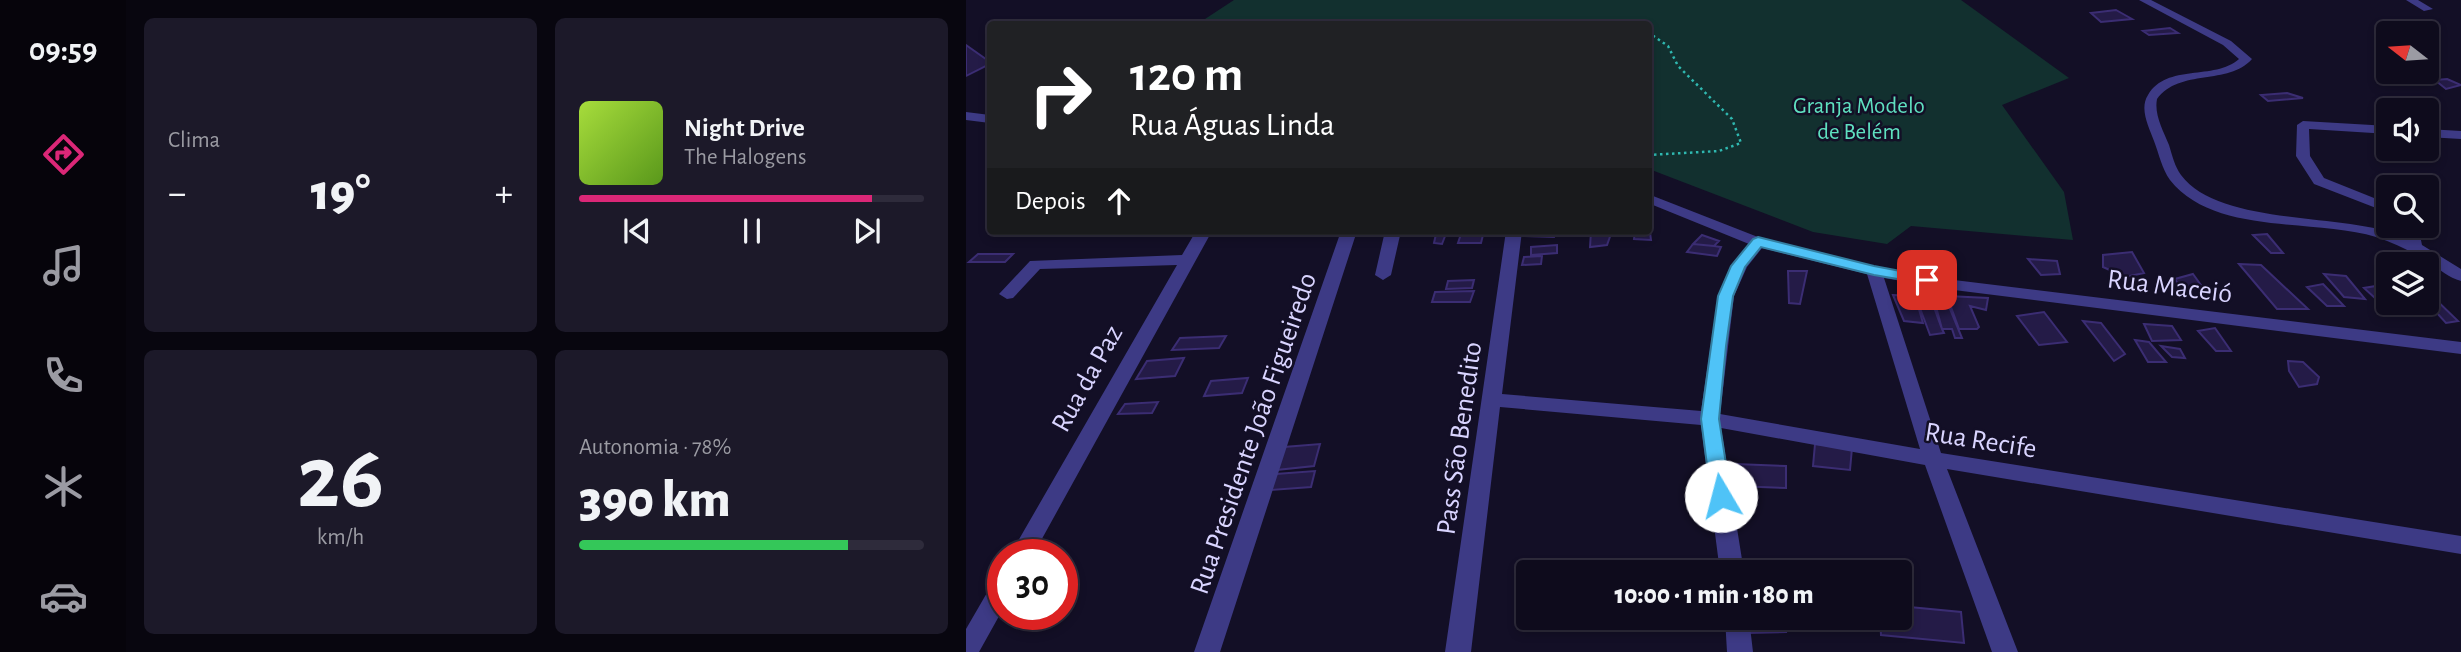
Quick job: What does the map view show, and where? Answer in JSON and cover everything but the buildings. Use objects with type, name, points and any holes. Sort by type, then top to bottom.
[{"type":"street","points":[[2144,0],[2227,43],[2246,59],[2237,67],[2179,78],[2153,95],[2150,105],[2152,118],[2175,176],[2188,192],[2221,210],[2368,230],[2414,245],[2461,276]]},
{"type":"street","points":[[2411,0],[2428,9]]},
{"type":"street","points":[[966,116],[987,119]]},
{"type":"street","points":[[2376,129],[2303,125],[2303,156],[2319,181],[2376,204]]},
{"type":"street","points":[[2439,134],[2461,135]]},
{"type":"street","name":"Rua Maceió","points":[[1652,200],[1758,242],[1874,271],[1954,285],[2461,348]]},
{"type":"street","name":"Rua da Paz","points":[[1029,539],[1202,235]]},
{"type":"street","name":"Rua Presidente João Figueiredo","points":[[1207,652],[1348,235]]},
{"type":"street","points":[[1383,275],[1392,235]]},
{"type":"street","name":"Pass São Benedito","points":[[1458,652],[1513,235]]},
{"type":"street","points":[[2413,238],[2414,245]]},
{"type":"street","points":[[1730,560],[1710,419],[1726,296],[1738,266],[1758,242]]},
{"type":"street","points":[[1007,294],[1035,264],[1186,260]]},
{"type":"street","points":[[1874,271],[1933,460],[2005,652]]},
{"type":"street","name":"Rua Recife","points":[[1491,400],[1597,407],[1710,419],[1933,460],[2461,545]]},
{"type":"street","points":[[966,652],[987,615]]},
{"type":"street","points":[[1738,630],[1740,652]]},
{"type":"path","points":[[1652,35],[1668,46],[1678,66],[1732,120],[1741,143],[1719,151],[1652,155]]},
{"type":"green space","name":"Granja Modelo de Belém","points":[[1234,0],[1961,0],[2069,78],[2002,105],[2064,192],[2073,240],[1911,226],[1887,244],[1813,232],[1652,170],[1652,21],[1205,19]]},
{"type":"route","points":[[1721,496],[1710,419],[1718,346],[1726,296],[1738,266],[1758,242],[1874,271],[1927,280]]}]
